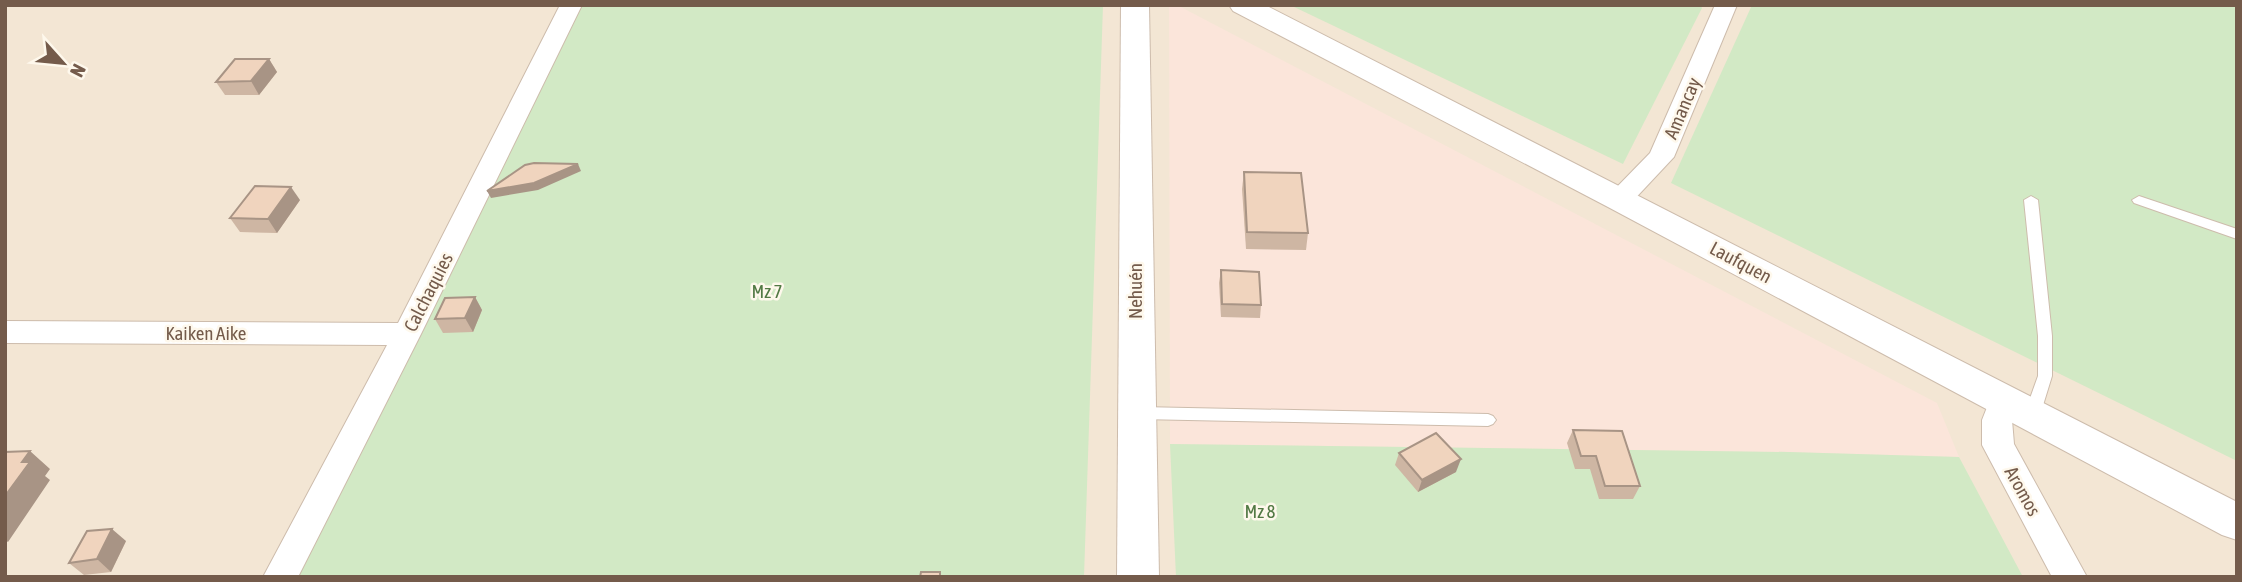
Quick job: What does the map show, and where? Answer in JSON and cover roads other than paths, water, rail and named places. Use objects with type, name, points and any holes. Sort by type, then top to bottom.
[{"type":"street","name":"Calchaquies","points":[[281,577],[407,334],[571,5]]},
{"type":"street","name":"Nehuén","points":[[1135,5],[1138,577]]},
{"type":"street","name":"Laufquen","points":[[1243,5],[1620,198],[2237,522]]},
{"type":"street","name":"Amancay","points":[[1620,198],[1661,157],[1726,5]]},
{"type":"street","name":"Kaiken Aike","points":[[5,332],[407,334]]},
{"type":"street","name":"Aromos","points":[[2018,407],[1997,420],[1998,445],[2070,577]]},
{"type":"lane","points":[[2018,407],[2045,376],[2045,336],[2031,200]]},
{"type":"lane","points":[[2139,200],[2237,234]]},
{"type":"lane","points":[[1136,413],[1488,420]]},
{"type":"park label","name":"Mz 7","points":[[767,291]]},
{"type":"park label","name":"Mz 8","points":[[1260,511]]}]
